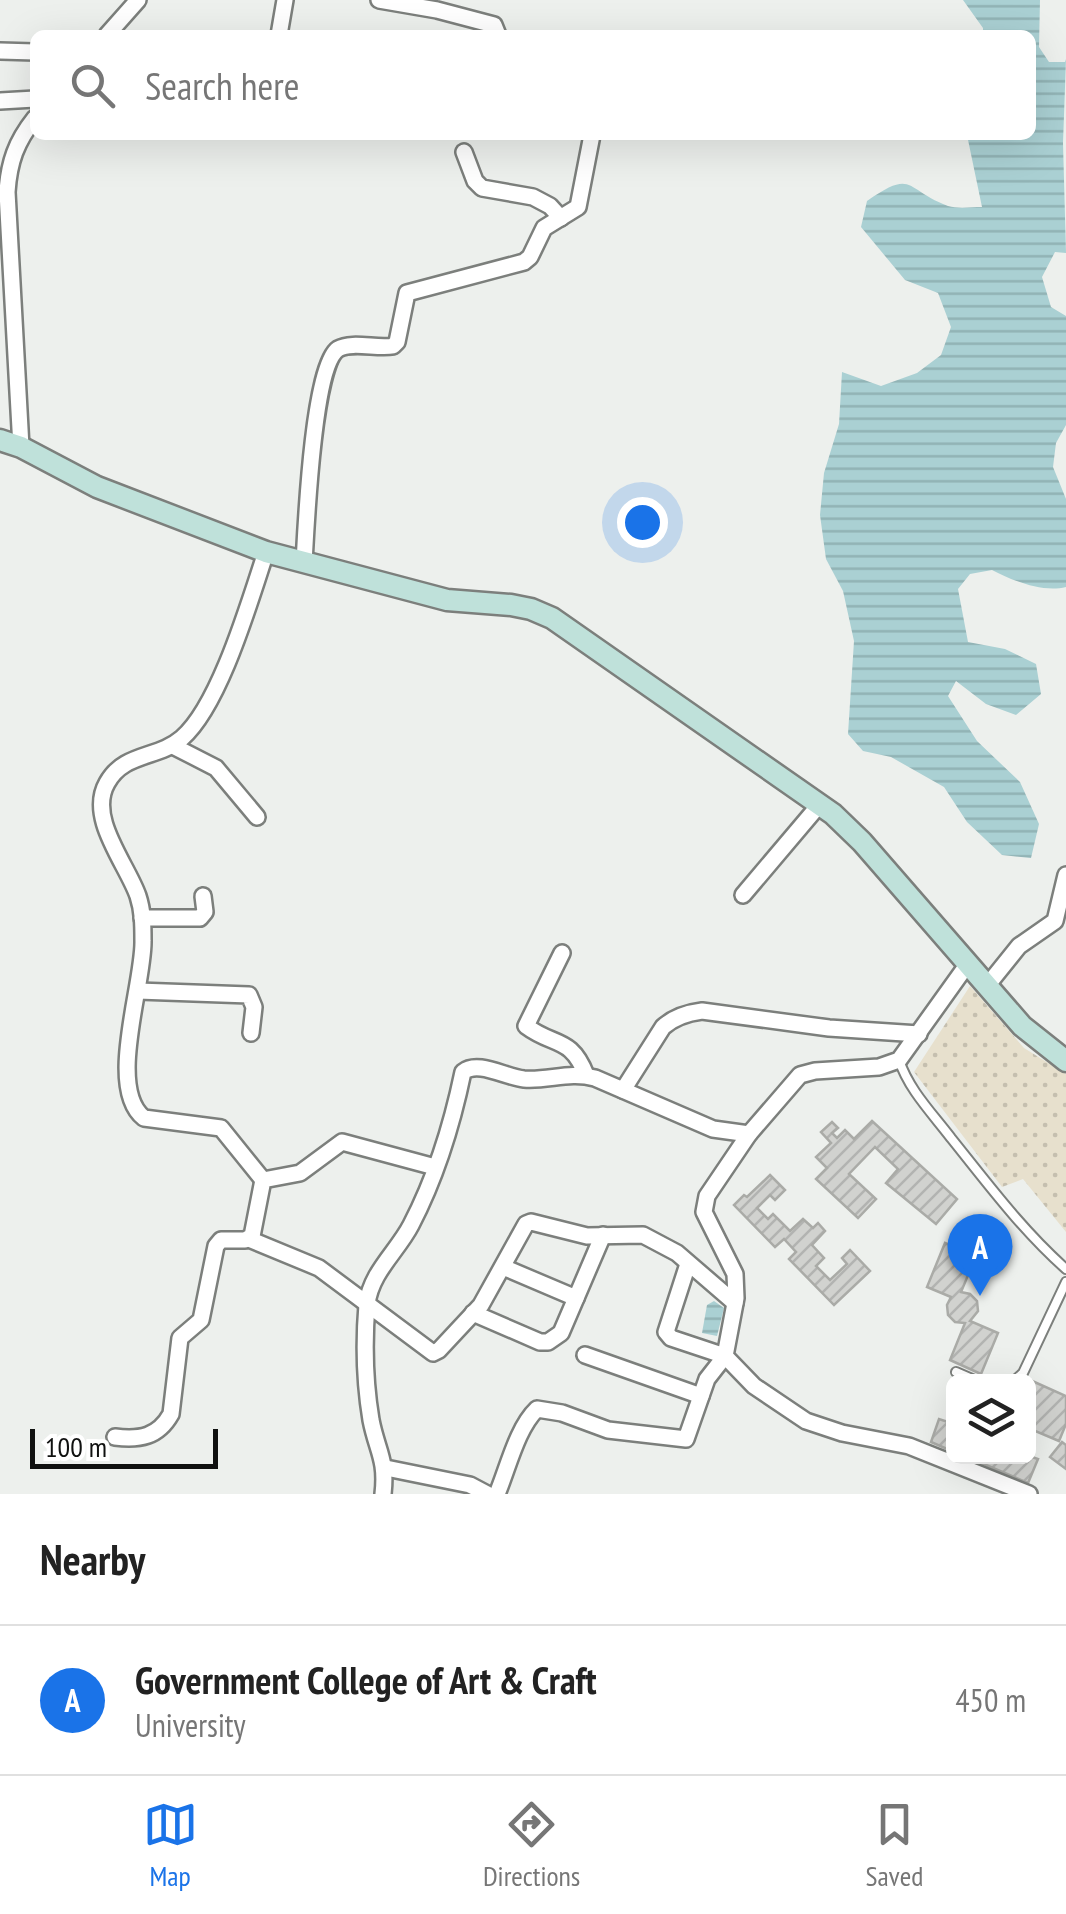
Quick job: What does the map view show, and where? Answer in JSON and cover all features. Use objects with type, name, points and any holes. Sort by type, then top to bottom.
[{"type":"street","points":[[111,30],[138,0]]},
{"type":"street","points":[[280,30],[285,0]]},
{"type":"street","points":[[379,0],[437,10],[494,26],[496,30]]},
{"type":"street","points":[[0,51],[30,52]]},
{"type":"street","points":[[0,101],[30,99]]},
{"type":"street","points":[[22,447],[7,192],[12,156],[30,124]]},
{"type":"street","points":[[304,563],[319,389],[332,356],[346,347],[393,346],[406,293],[524,262],[530,257],[544,228],[578,207],[591,140]]},
{"type":"street","points":[[464,152],[475,181],[482,188],[533,197],[561,218]]},
{"type":"street","points":[[0,440],[22,447],[97,487],[266,552],[447,600],[510,605],[552,618],[820,804],[862,842],[1022,1026],[1066,1061]]},
{"type":"street","points":[[249,1239],[262,1180],[221,1128],[144,1118],[138,1113],[126,1073],[143,947],[142,918],[138,898],[107,830],[102,797],[106,784],[125,762],[173,746],[200,715],[230,658],[266,552]]},
{"type":"street","points":[[173,746],[216,768],[258,817]]},
{"type":"street","points":[[743,895],[820,804]]},
{"type":"street","points":[[986,986],[1019,946],[1055,921],[1066,875]]},
{"type":"street","points":[[142,918],[200,918],[205,912],[202,896]]},
{"type":"street","points":[[562,952],[526,1026],[570,1047],[586,1076]]},
{"type":"street","points":[[497,1494],[516,1445],[537,1408],[608,1430],[681,1440],[689,1435],[707,1379],[725,1356],[735,1303],[731,1260],[707,1224],[704,1212],[708,1196],[749,1134],[800,1075],[878,1067],[898,1060],[967,964]]},
{"type":"street","points":[[138,991],[249,995],[254,1007],[251,1033]]},
{"type":"street","points":[[623,1090],[663,1027],[688,1013],[702,1011],[828,1028],[919,1034]]},
{"type":"street","points":[[383,1494],[386,1468],[370,1414],[367,1302],[374,1278],[412,1223],[436,1167],[463,1072],[469,1068],[524,1079],[576,1073],[713,1129],[749,1134]]},
{"type":"street","points":[[262,1180],[300,1174],[342,1142],[436,1167]]},
{"type":"street","points":[[115,1437],[137,1439],[152,1434],[171,1414],[180,1338],[200,1320],[216,1246],[221,1240],[249,1239],[319,1268],[432,1352],[439,1350],[473,1314],[531,1222],[587,1236],[643,1235],[677,1253],[735,1303]]},
{"type":"street","points":[[473,1314],[548,1342],[561,1333],[604,1235]]},
{"type":"street","points":[[688,1264],[666,1332],[671,1338],[725,1356],[754,1386],[806,1421],[842,1433],[909,1446],[1029,1494]]},
{"type":"street","points":[[504,1267],[576,1298]]},
{"type":"street","points":[[585,1354],[701,1396]]},
{"type":"street","points":[[386,1468],[470,1486],[487,1494]]},
{"type":"lane","points":[[898,1060],[906,1080],[980,1174],[1030,1236],[1066,1269]]},
{"type":"lane","points":[[1022,1374],[1066,1282]]},
{"type":"lane","points":[[956,1372],[961,1374]]},
{"type":"shaded area","points":[[970,986],[1024,1048],[1066,1074],[1066,1232],[1023,1179],[1002,1187],[914,1072]]},
{"type":"water","points":[[963,0],[1040,0],[1039,47],[1049,62],[1066,59],[1066,253],[1055,252],[1042,277],[1051,307],[1066,316],[1066,425],[1056,443],[1053,467],[1066,499],[1066,587],[1038,587],[992,570],[970,574],[958,589],[968,642],[1005,649],[1036,664],[1041,694],[1016,715],[986,704],[956,681],[948,696],[977,741],[1020,782],[1039,824],[1031,858],[1002,855],[967,822],[944,787],[891,757],[863,751],[848,734],[854,641],[843,591],[826,559],[820,515],[824,473],[839,424],[842,372],[881,386],[917,373],[941,355],[951,327],[938,293],[905,280],[861,227],[867,201],[902,184],[948,206],[982,207],[968,140],[1036,140],[1036,30],[983,28]]},
{"type":"water","points":[[714,1301],[724,1308],[717,1336],[702,1333],[707,1305]]},
{"type":"building","points":[[872,1121],[957,1199],[936,1224],[886,1183],[898,1169],[875,1147],[849,1174],[876,1199],[858,1218],[816,1179],[827,1168],[816,1157],[831,1143],[821,1132],[832,1122],[838,1128],[832,1133],[837,1138],[845,1130],[854,1139]]},
{"type":"building","points":[[770,1175],[785,1190],[775,1200],[770,1195],[757,1208],[768,1219],[773,1214],[790,1231],[803,1219],[813,1228],[818,1223],[825,1231],[812,1245],[824,1258],[816,1266],[830,1280],[847,1264],[842,1258],[850,1250],[870,1271],[834,1305],[789,1259],[796,1252],[784,1239],[775,1247],[734,1205]]},
{"type":"building","points":[[945,1243],[976,1256],[961,1292],[977,1301],[978,1311],[970,1321],[998,1333],[981,1374],[950,1360],[965,1323],[955,1322],[948,1315],[951,1297],[927,1287]]},
{"type":"building","points":[[1036,1383],[1066,1396],[1066,1424],[1059,1441],[1036,1431]]},
{"type":"building","points":[[939,1419],[946,1421],[946,1449],[931,1442]]},
{"type":"building","points":[[1062,1442],[1066,1445],[1066,1469],[1050,1457]]},
{"type":"building","points":[[984,1464],[1036,1464],[1028,1483]]},
{"type":"place","name":"Government College of Art & Craft","points":[[980,1296]]}]
